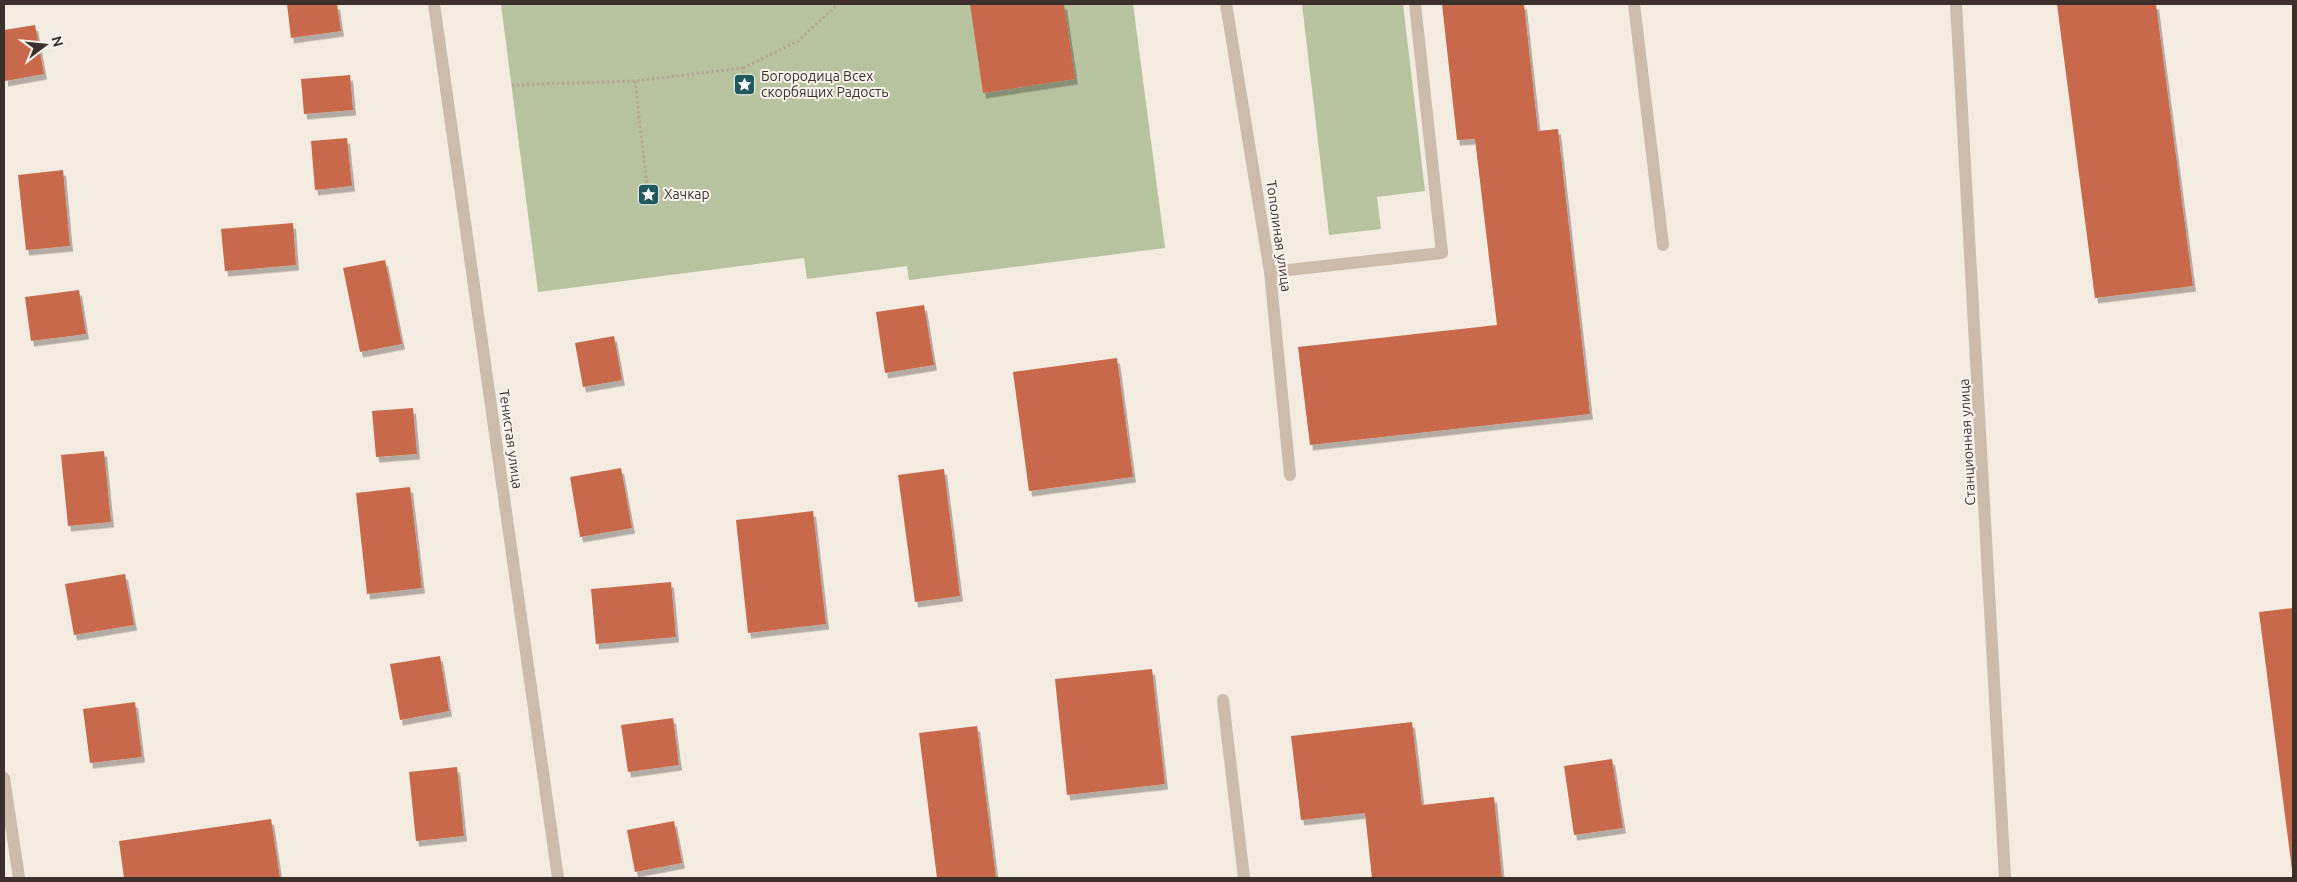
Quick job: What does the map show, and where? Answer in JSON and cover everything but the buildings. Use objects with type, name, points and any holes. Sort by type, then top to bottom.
[{"type":"street","name":"Тенистая улица","points":[[434,4],[558,878]]},
{"type":"street","name":"Тополиная улица","points":[[1226,4],[1270,272],[1290,475]]},
{"type":"street","points":[[1270,272],[1442,253],[1415,4]]},
{"type":"street","points":[[1634,4],[1663,245]]},
{"type":"street","name":"Станционная улица","points":[[1956,4],[2005,878]]},
{"type":"street","points":[[1223,700],[1244,878]]},
{"type":"street","points":[[4,778],[19,878]]},
{"type":"path","points":[[512,85],[635,81],[743,68],[798,41],[838,4]]},
{"type":"path","points":[[743,68],[745,84]]},
{"type":"path","points":[[635,81],[648,194]]},
{"type":"green space","points":[[501,4],[1133,4],[1165,248],[909,280],[907,266],[807,279],[804,258],[538,292]]},
{"type":"green space","points":[[1302,4],[1403,4],[1425,191],[1377,197],[1381,229],[1329,235]]},
{"type":"place","name":"Богородица Всех скорбящих Радость","points":[[745,84]]},
{"type":"place","name":"Хачкар","points":[[648,194]]}]
